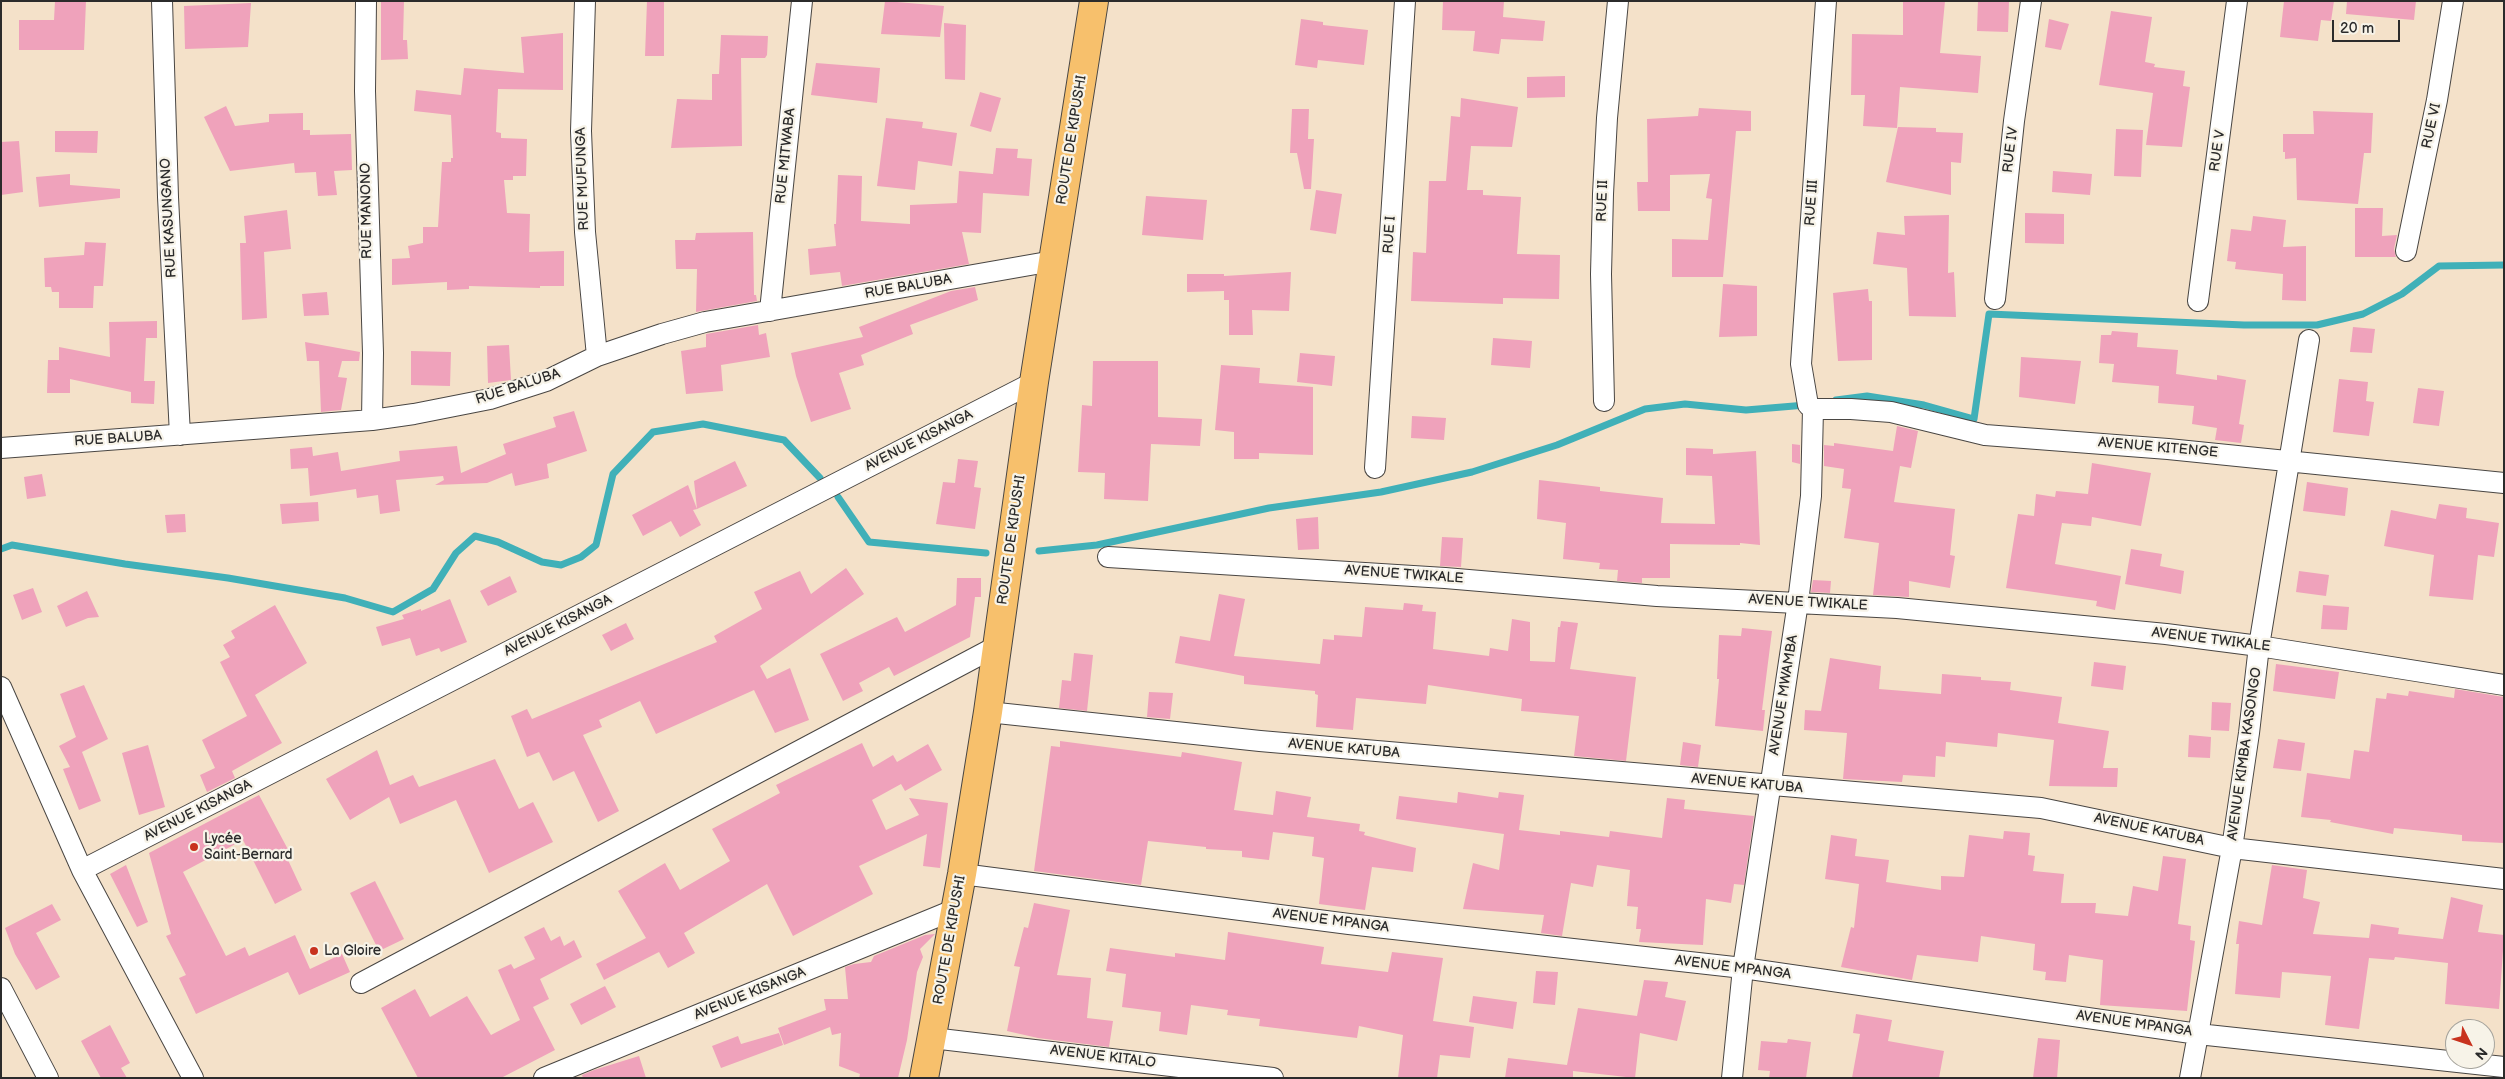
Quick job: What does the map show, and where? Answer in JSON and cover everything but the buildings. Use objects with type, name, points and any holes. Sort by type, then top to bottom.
[{"type":"highway","name":"ROUTE DE KIPUSHI","points":[[924,1078],[956,909],[988,712],[1034,382],[1094,1]]},
{"type":"street","name":"RUE KASUNGANO","points":[[162,1],[168,197],[180,435]]},
{"type":"street","name":"RUE MANONO","points":[[366,1],[365,91],[373,353],[372,420]]},
{"type":"street","name":"RUE MUFUNGA","points":[[585,1],[581,131],[585,232],[597,356]]},
{"type":"street","name":"RUE MITWABA","points":[[770,311],[802,1]]},
{"type":"street","name":"RUE I","points":[[1375,468],[1405,1]]},
{"type":"street","name":"RUE II","points":[[1604,401],[1601,274],[1603,194],[1607,118],[1618,1]]},
{"type":"street","name":"RUE III","points":[[1810,407],[1801,364],[1826,1]]},
{"type":"street","name":"RUE IV","points":[[1995,299],[2013,130],[2031,1]]},
{"type":"street","name":"RUE V","points":[[2198,301],[2238,1]]},
{"type":"street","name":"RUE VI","points":[[2406,251],[2437,100],[2453,1]]},
{"type":"street","name":"RUE BALUBA","points":[[1,448],[372,420],[490,399],[546,381],[597,356],[705,322],[1053,262]]},
{"type":"street","name":"AVENUE KIMBA KASONGO","points":[[2190,1078],[2232,848],[2250,733],[2259,646],[2309,340]]},
{"type":"street","name":"AVENUE KISANGA","points":[[82,870],[1034,382]]},
{"type":"street","name":"AVENUE KITENGE","points":[[1810,407],[1900,414],[1986,435],[2070,440],[2289,460],[2504,483]]},
{"type":"street","name":"AVENUE MWAMBA","points":[[1732,1078],[1743,968],[1798,602],[1811,496],[1810,407]]},
{"type":"street","name":"AVENUE TWIKALE","points":[[1108,557],[1416,576],[1657,596],[1897,608],[2166,634],[2259,646],[2504,685]]},
{"type":"street","points":[[361,983],[997,646]]},
{"type":"street","points":[[1,687],[82,870],[193,1078]]},
{"type":"street","name":"AVENUE KATUBA","points":[[988,712],[1260,742],[2040,808],[2232,848],[2504,879]]},
{"type":"street","name":"AVENUE MPANGA","points":[[962,874],[1349,924],[1743,968],[2198,1034],[2504,1067]]},
{"type":"street","name":"AVENUE KISANGA","points":[[544,1078],[956,909]]},
{"type":"street","points":[[1,988],[48,1078]]},
{"type":"street","name":"AVENUE KITALO","points":[[932,1038],[1273,1078]]},
{"type":"waterway","points":[[1836,400],[1867,396],[1924,405],[1974,419],[1989,314],[2244,325],[2317,325],[2363,314],[2402,294],[2439,266],[2504,265]]},
{"type":"waterway","points":[[1039,551],[1097,545],[1269,508],[1381,492],[1472,472],[1557,445],[1645,409],[1685,404],[1746,410],[1806,405]]},
{"type":"waterway","points":[[1,549],[12,545],[125,564],[228,578],[345,598],[393,612],[433,589],[456,553],[475,536],[498,542],[542,562],[561,565],[581,557],[596,545],[613,474],[653,432],[703,424],[784,440],[820,478]]},
{"type":"waterway","points":[[838,497],[869,542],[986,553]]},
{"type":"place","name":"Lycée Saint-Bernard","points":[[194,847]]},
{"type":"place","name":"La Gloire","points":[[314,951]]}]
